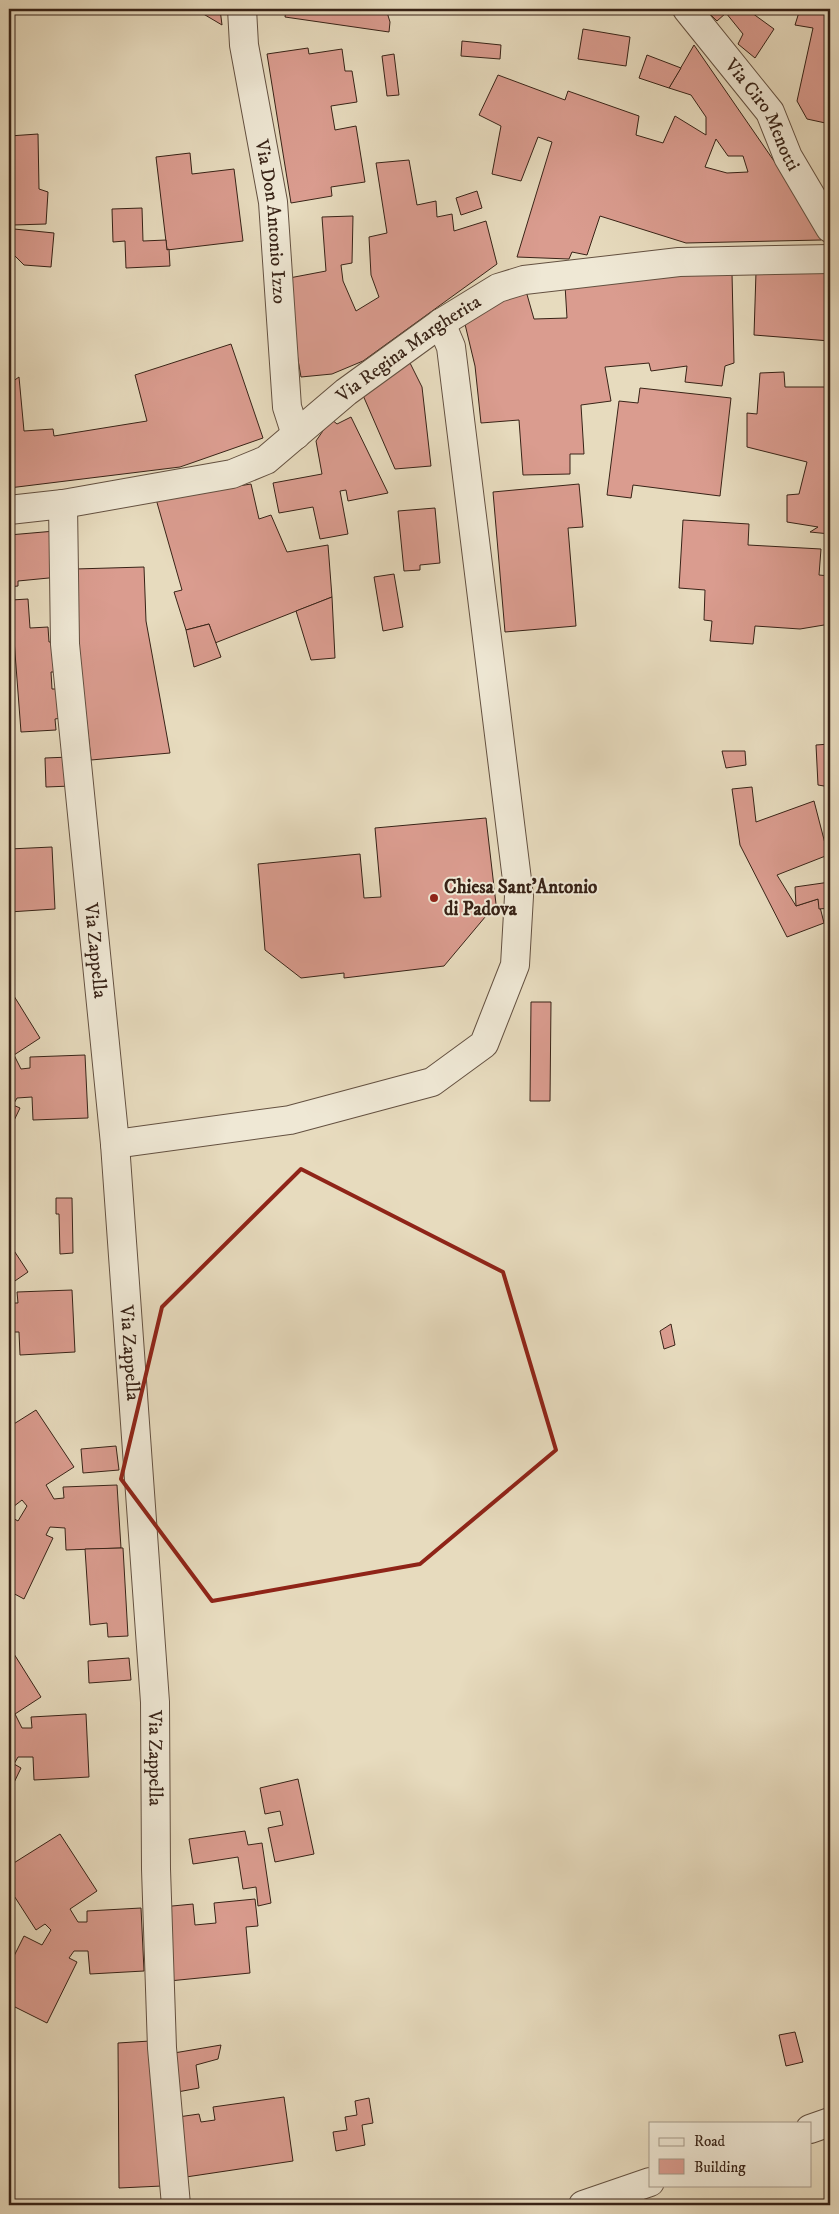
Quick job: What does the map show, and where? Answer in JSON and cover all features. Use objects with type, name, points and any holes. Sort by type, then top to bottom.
[{"type":"street","name":"Via Don Antonio Izzo","points":[[242,9],[244,45],[273,202],[287,407],[296,435]]},
{"type":"street","name":"Via Ciro Menotti","points":[[688,9],[770,112],[788,157],[830,228]]},
{"type":"street","name":"Via Regina Margherita","points":[[9,510],[63,504],[232,474],[266,460],[346,392],[441,323],[498,288],[524,280],[679,262],[830,259]]},
{"type":"street","points":[[115,1144],[290,1120],[423,1085],[432,1082],[484,1044],[514,965],[519,896],[451,347],[441,323]]},
{"type":"street","name":"Via Zappella","points":[[63,504],[65,644],[115,1144],[155,1702],[156,1869],[162,2048],[176,2205]]},
{"type":"street","points":[[812,2127],[830,2122]]},
{"type":"street","points":[[583,2205],[649,2182]]},
{"type":"highlighted area","points":[[301,1169],[503,1272],[556,1450],[420,1564],[212,1601],[121,1479],[162,1307]]},
{"type":"building","points":[[195,9],[220,9],[222,25]]},
{"type":"building","points":[[286,9],[386,9],[390,22],[389,32],[285,17]]},
{"type":"building","points":[[705,9],[753,9],[752,13],[774,29],[755,58],[738,44],[743,34],[726,13],[717,21]]},
{"type":"building","points":[[800,9],[830,9],[830,124],[807,119],[797,101],[813,28],[795,25]]},
{"type":"building","points":[[583,29],[630,37],[626,66],[578,59]]},
{"type":"building","points":[[462,41],[501,45],[500,59],[461,56]]},
{"type":"building","points":[[694,45],[823,232],[821,240],[686,243],[600,216],[587,255],[572,252],[569,259],[517,257],[552,142],[538,137],[521,181],[492,174],[501,126],[479,115],[498,75],[565,100],[568,91],[639,116],[636,135],[663,143],[675,116],[706,135],[706,117],[691,95],[669,88]],"holes":[[[716,139],[728,156],[743,156],[748,172],[727,173],[705,167]]]},
{"type":"building","points":[[308,48],[309,54],[342,49],[345,71],[352,71],[357,102],[331,106],[335,130],[356,126],[365,182],[331,187],[332,196],[291,203],[267,54]]},
{"type":"building","points":[[394,54],[399,95],[387,96],[382,56]]},
{"type":"building","points":[[647,55],[681,68],[669,88],[639,78]]},
{"type":"building","points":[[38,134],[39,189],[48,192],[46,224],[13,225],[9,199],[9,136]]},
{"type":"building","points":[[190,153],[192,174],[234,169],[243,241],[167,250],[156,157]]},
{"type":"building","points":[[409,160],[417,205],[436,201],[437,217],[452,214],[454,231],[486,221],[497,264],[363,361],[332,374],[301,377],[284,279],[326,271],[322,217],[353,216],[352,263],[341,265],[343,281],[356,311],[379,297],[371,275],[369,237],[387,233],[376,163]]},
{"type":"building","points":[[477,191],[482,208],[461,215],[456,198]]},
{"type":"building","points":[[142,208],[143,241],[166,240],[167,250],[169,249],[170,266],[126,268],[125,241],[113,242],[112,209]]},
{"type":"building","points":[[14,229],[54,233],[51,267],[24,265],[12,253]]},
{"type":"building","points":[[830,267],[830,341],[754,335],[756,272]]},
{"type":"building","points":[[683,271],[732,273],[734,363],[725,366],[722,386],[685,382],[687,366],[651,371],[649,363],[605,367],[611,401],[581,405],[584,454],[570,454],[570,474],[523,475],[519,420],[481,423],[475,366],[464,320],[496,301],[526,291],[534,319],[567,318],[565,285]]},
{"type":"building","points":[[231,344],[263,438],[180,467],[9,488],[9,384],[19,377],[24,431],[53,429],[54,436],[147,421],[135,375]]},
{"type":"building","points":[[405,353],[422,387],[431,466],[395,469],[362,393]]},
{"type":"building","points":[[784,372],[785,387],[830,387],[830,534],[810,532],[818,527],[787,522],[787,495],[799,494],[807,462],[747,447],[747,413],[757,414],[760,373]]},
{"type":"building","points":[[640,388],[731,398],[720,496],[633,485],[631,498],[607,495],[619,401],[638,403]]},
{"type":"building","points":[[351,417],[388,493],[348,501],[346,490],[340,491],[348,534],[320,539],[313,507],[279,513],[273,483],[322,474],[316,441],[331,419],[337,424]]},
{"type":"building","points":[[251,484],[259,519],[271,515],[287,552],[328,545],[332,597],[215,643],[209,624],[186,630],[174,592],[182,590],[156,499]]},
{"type":"building","points":[[579,484],[583,527],[568,528],[576,626],[505,632],[493,492]]},
{"type":"building","points":[[435,508],[440,563],[420,565],[420,570],[404,571],[398,511]]},
{"type":"building","points":[[683,520],[749,524],[748,545],[821,549],[819,575],[830,576],[830,624],[800,629],[755,626],[753,644],[710,641],[712,621],[704,620],[705,590],[679,588]]},
{"type":"building","points":[[55,531],[59,577],[18,581],[18,586],[9,587],[9,535]]},
{"type":"building","points":[[144,567],[146,621],[170,753],[91,760],[76,626],[75,569]]},
{"type":"building","points":[[394,574],[403,627],[383,631],[374,577]]},
{"type":"building","points":[[332,597],[335,658],[311,660],[296,611]]},
{"type":"building","points":[[28,599],[30,628],[48,627],[49,642],[56,642],[58,672],[51,672],[52,689],[59,689],[61,718],[55,719],[56,730],[21,732],[11,600]]},
{"type":"building","points":[[209,624],[221,657],[194,667],[186,630]]},
{"type":"building","points":[[830,744],[830,787],[818,785],[816,745]]},
{"type":"building","points":[[722,751],[745,751],[746,765],[726,768]]},
{"type":"building","points":[[70,757],[71,786],[46,787],[45,758]]},
{"type":"building","points":[[752,787],[756,822],[814,801],[828,855],[777,875],[796,906],[818,899],[824,923],[787,937],[740,845],[732,789]]},
{"type":"building","name":"Chiesa Sant'Antonio di Padova","points":[[486,818],[496,904],[444,966],[344,978],[344,973],[301,978],[265,950],[258,864],[360,854],[364,898],[381,897],[375,828]]},
{"type":"building","points":[[52,847],[55,909],[9,912],[9,849]]},
{"type":"building","points":[[830,882],[830,908],[819,909],[818,899],[796,906],[795,887]]},
{"type":"building","points":[[9,988],[40,1038],[14,1055],[21,1069],[30,1068],[30,1057],[85,1055],[88,1118],[33,1120],[32,1097],[17,1098],[13,1105],[20,1108],[9,1131]]},
{"type":"building","points":[[531,1002],[551,1002],[550,1101],[530,1101]]},
{"type":"building","points":[[56,1198],[72,1198],[73,1253],[60,1254],[59,1214],[56,1214]]},
{"type":"building","points":[[9,1243],[28,1272],[9,1285]]},
{"type":"building","points":[[72,1290],[75,1352],[20,1355],[19,1332],[9,1332],[9,1303],[18,1303],[17,1292]]},
{"type":"building","points":[[671,1324],[675,1345],[664,1349],[660,1331]]},
{"type":"building","points":[[36,1410],[74,1467],[46,1485],[54,1499],[64,1498],[63,1487],[117,1485],[121,1548],[66,1550],[65,1528],[50,1527],[46,1535],[53,1538],[24,1599],[9,1591],[9,1516],[18,1521],[27,1506],[22,1500],[13,1507],[9,1500],[9,1427]]},
{"type":"building","points":[[116,1446],[119,1470],[83,1473],[81,1449]]},
{"type":"building","points":[[123,1548],[128,1636],[108,1637],[107,1623],[90,1625],[85,1549]]},
{"type":"building","points":[[9,1646],[41,1697],[15,1714],[22,1728],[32,1728],[31,1717],[86,1714],[89,1777],[34,1780],[33,1757],[18,1757],[14,1764],[21,1768],[9,1793]]},
{"type":"building","points":[[129,1658],[131,1680],[89,1683],[88,1661]]},
{"type":"building","points":[[298,1779],[314,1854],[275,1862],[268,1828],[283,1825],[280,1811],[265,1814],[260,1788]]},
{"type":"building","points":[[245,1831],[248,1845],[262,1843],[271,1903],[258,1906],[256,1887],[243,1889],[238,1857],[193,1864],[189,1839]]},
{"type":"building","points":[[60,1834],[97,1891],[70,1909],[78,1922],[87,1922],[87,1911],[141,1908],[144,1971],[90,1974],[88,1951],[74,1951],[69,1958],[77,1962],[47,2023],[9,2004],[9,1966],[24,1936],[42,1945],[51,1930],[45,1924],[36,1930],[9,1888],[9,1866]]},
{"type":"building","points":[[255,1899],[258,1926],[246,1927],[250,1973],[169,1981],[162,1907],[193,1904],[195,1925],[216,1923],[214,1903]]},
{"type":"building","points":[[795,2032],[803,2062],[786,2066],[779,2035]]},
{"type":"building","points":[[150,2041],[162,2186],[119,2188],[118,2043]]},
{"type":"building","points":[[221,2045],[218,2059],[196,2065],[199,2088],[172,2093],[174,2053]]},
{"type":"building","points":[[284,2097],[293,2161],[186,2177],[178,2117],[199,2114],[201,2122],[215,2120],[213,2107]]},
{"type":"building","points":[[369,2098],[373,2123],[362,2125],[365,2145],[336,2151],[333,2132],[347,2130],[345,2117],[357,2115],[355,2101]]},
{"type":"place","name":"Chiesa Sant'Antonio di Padova","points":[[434,898]]}]
